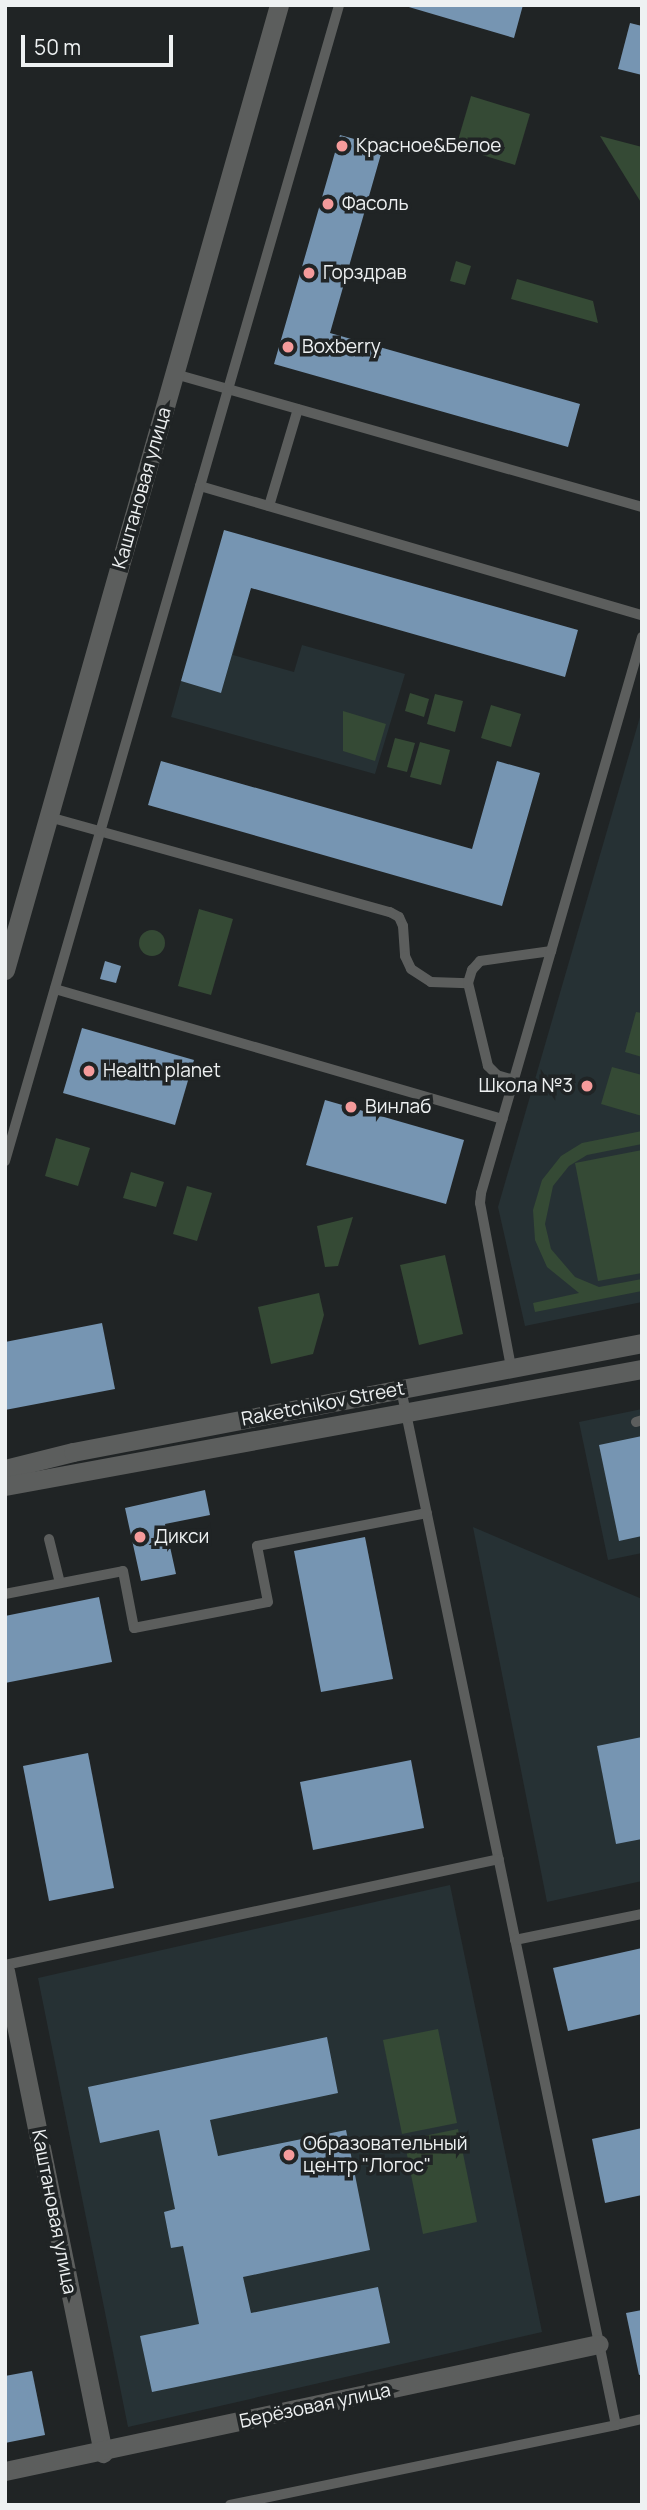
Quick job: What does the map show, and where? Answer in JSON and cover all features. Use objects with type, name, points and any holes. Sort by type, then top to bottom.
[{"type":"street","name":"Каштановая улица","points":[[5,970],[279,5]]},
{"type":"street","name":"Raketchikov Street","points":[[5,1469],[73,1452],[642,1343]]},
{"type":"street","name":"Raketchikov Street","points":[[5,1486],[642,1369]]},
{"type":"street","name":"Каштановая улица","points":[[5,1971],[103,2453]]},
{"type":"street","name":"Берёзовая улица","points":[[5,2471],[103,2453],[599,2344]]},
{"type":"lane","points":[[5,1161],[339,5]]},
{"type":"lane","points":[[174,374],[642,507]]},
{"type":"lane","points":[[269,506],[298,409]]},
{"type":"lane","points":[[200,486],[642,615]]},
{"type":"lane","points":[[511,1367],[480,1203],[642,637]]},
{"type":"lane","points":[[49,817],[390,912],[399,917],[403,926],[405,957],[411,969],[431,982],[468,983]]},
{"type":"lane","points":[[514,1080],[497,1075],[488,1066],[468,983],[475,964],[480,961],[551,951]]},
{"type":"lane","points":[[55,989],[502,1119]]},
{"type":"lane","points":[[401,1389],[616,2425]]},
{"type":"lane","points":[[5,1594],[123,1571],[134,1628],[268,1602],[257,1546],[427,1513]]},
{"type":"lane","points":[[49,1539],[60,1583]]},
{"type":"lane","points":[[5,1965],[499,1859]]},
{"type":"lane","points":[[516,1940],[642,1914]]},
{"type":"lane","points":[[230,2505],[642,2419]]},
{"type":"shaded area","points":[[210,577],[251,588],[233,655],[294,672],[302,645],[405,674],[375,774],[171,717]]},
{"type":"shaded area","name":"Школа №3","points":[[642,710],[642,1302],[525,1326],[498,1207]]},
{"type":"shaded area","points":[[642,1409],[642,1553],[608,1560],[579,1422]]},
{"type":"shaded area","points":[[473,1527],[642,1599],[642,1881],[547,1902]]},
{"type":"shaded area","name":"Образовательный центр \"Логос\"","points":[[450,1885],[542,2332],[128,2427],[38,1978]]},
{"type":"green space","points":[[471,96],[530,114],[515,165],[456,147]]},
{"type":"green space","points":[[600,136],[642,147],[642,204]]},
{"type":"green space","points":[[456,261],[471,266],[465,285],[450,281]]},
{"type":"green space","points":[[517,279],[593,301],[598,323],[511,299]]},
{"type":"green space","points":[[410,693],[429,699],[424,717],[405,711]]},
{"type":"green space","points":[[435,694],[463,701],[455,732],[427,724]]},
{"type":"green space","points":[[491,705],[521,714],[511,747],[481,738]]},
{"type":"green space","points":[[343,711],[386,724],[375,761],[343,751]]},
{"type":"green space","points":[[395,738],[415,743],[407,772],[387,767]]},
{"type":"green space","points":[[420,742],[450,750],[441,785],[410,777]]},
{"type":"green space","points":[[199,909],[233,919],[211,995],[178,986]]},
{"type":"green space","points":[[152,930],[161,934],[165,943],[161,952],[152,956],[143,952],[139,943],[143,934]]},
{"type":"green space","points":[[636,1012],[642,1013],[642,1057],[625,1052]]},
{"type":"green space","points":[[612,1067],[642,1075],[642,1116],[601,1104]]},
{"type":"green space","points":[[642,1131],[642,1144],[587,1155],[569,1166],[553,1186],[545,1224],[551,1249],[575,1277],[599,1287],[642,1279],[642,1291],[535,1312],[533,1303],[579,1293],[547,1267],[535,1240],[533,1210],[542,1180],[561,1156],[582,1143]]},
{"type":"green space","points":[[56,1138],[90,1148],[78,1186],[45,1176]]},
{"type":"green space","points":[[642,1150],[642,1273],[598,1281],[575,1163]]},
{"type":"green space","points":[[131,1172],[164,1182],[156,1207],[123,1198]]},
{"type":"green space","points":[[187,1186],[212,1193],[197,1241],[173,1234]]},
{"type":"green space","points":[[353,1217],[338,1266],[325,1267],[317,1226]]},
{"type":"green space","points":[[445,1255],[463,1334],[419,1345],[400,1265]]},
{"type":"green space","points":[[319,1293],[324,1315],[313,1354],[271,1364],[258,1307]]},
{"type":"green space","points":[[438,2029],[457,2123],[402,2134],[383,2040]]},
{"type":"green space","points":[[458,2129],[477,2222],[423,2234],[404,2140]]},
{"type":"building","points":[[402,5],[523,5],[514,38]]},
{"type":"building","points":[[630,23],[642,26],[642,75],[618,69]]},
{"type":"building","points":[[340,135],[383,147],[330,333],[580,404],[568,447],[274,364]]},
{"type":"building","points":[[224,530],[578,630],[565,677],[251,588],[221,693],[181,681]]},
{"type":"building","points":[[161,761],[472,849],[497,761],[540,773],[502,906],[148,805]]},
{"type":"building","points":[[105,961],[121,966],[116,983],[100,979]]},
{"type":"building","points":[[82,1028],[194,1060],[175,1125],[63,1093]]},
{"type":"building","points":[[325,1100],[464,1140],[446,1204],[306,1165]]},
{"type":"building","points":[[102,1323],[115,1389],[5,1410],[5,1342]]},
{"type":"building","points":[[642,1436],[642,1536],[619,1541],[599,1445]]},
{"type":"building","points":[[205,1490],[210,1515],[165,1524],[176,1574],[141,1581],[125,1508]]},
{"type":"building","points":[[365,1537],[393,1679],[321,1692],[294,1551]]},
{"type":"building","points":[[99,1597],[112,1662],[5,1683],[5,1616]]},
{"type":"building","points":[[642,1737],[642,1839],[616,1844],[597,1746]]},
{"type":"building","points":[[88,1753],[114,1888],[49,1901],[23,1766]]},
{"type":"building","points":[[411,1760],[424,1828],[313,1850],[300,1782]]},
{"type":"building","points":[[642,1948],[642,2014],[568,2031],[553,1968]]},
{"type":"building","points":[[327,2037],[338,2093],[210,2120],[218,2156],[346,2130],[370,2250],[243,2277],[251,2313],[378,2287],[390,2343],[152,2392],[140,2336],[199,2324],[183,2246],[171,2248],[164,2212],[175,2209],[159,2130],[100,2143],[88,2087]]},
{"type":"building","points":[[642,2128],[642,2195],[605,2203],[592,2139]]},
{"type":"building","points":[[642,2310],[642,2374],[639,2375],[626,2313]]},
{"type":"building","points":[[32,2371],[45,2435],[5,2443],[5,2376]]},
{"type":"place","name":"Красное&Белое","points":[[342,146]]},
{"type":"place","name":"Фасоль","points":[[328,204]]},
{"type":"place","name":"Горздрав","points":[[309,273]]},
{"type":"place","name":"Boxberry","points":[[288,347]]},
{"type":"place","name":"Health planet","points":[[89,1071]]},
{"type":"place","name":"Школа №3","points":[[587,1086]]},
{"type":"place","name":"Винлаб","points":[[351,1107]]},
{"type":"place","name":"Дикси","points":[[140,1537]]},
{"type":"place","name":"Образовательный центр \"Логос\"","points":[[289,2155]]}]
